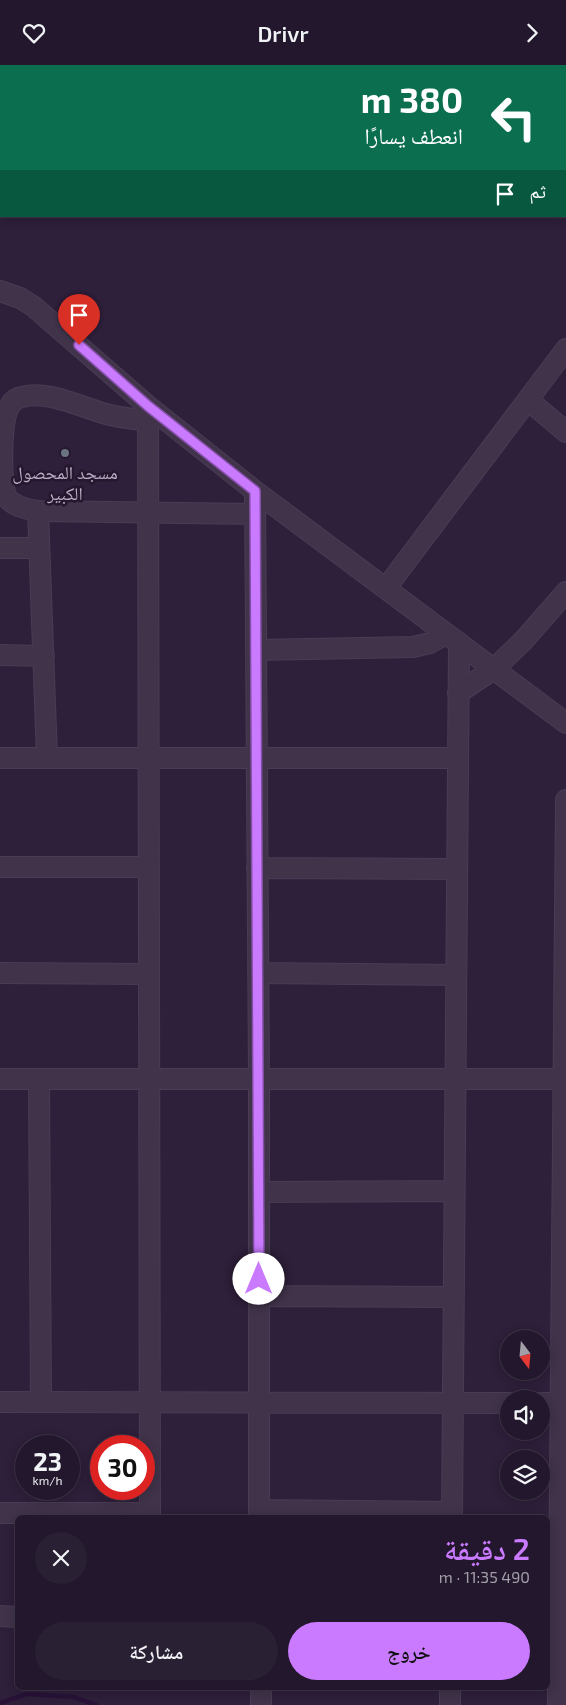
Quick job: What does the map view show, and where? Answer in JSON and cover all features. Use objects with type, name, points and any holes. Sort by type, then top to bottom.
[{"type":"street","points":[[0,291],[33,306],[148,413],[566,723]]},
{"type":"street","points":[[386,588],[566,349]]},
{"type":"street","points":[[148,413],[112,416],[44,396],[31,395],[20,397],[13,401],[8,410],[4,426],[1,469],[2,487],[6,497],[16,505],[38,511],[255,514]]},
{"type":"street","points":[[528,400],[566,433]]},
{"type":"street","points":[[0,1513],[150,1515],[148,413]]},
{"type":"street","points":[[255,491],[259,1079],[259,1514],[452,1515],[458,758],[458,693],[452,639]]},
{"type":"street","points":[[38,511],[47,758]]},
{"type":"street","points":[[0,548],[39,548]]},
{"type":"street","points":[[458,693],[494,669],[524,640],[566,592]]},
{"type":"street","points":[[256,650],[413,647],[452,639]]},
{"type":"street","points":[[0,655],[44,656]]},
{"type":"street","points":[[0,758],[458,758]]},
{"type":"street","points":[[558,1705],[562,1615],[563,1512],[556,1403],[564,1293],[566,799]]},
{"type":"street","points":[[0,867],[149,867]]},
{"type":"street","points":[[258,868],[457,869]]},
{"type":"street","points":[[0,973],[149,974]]},
{"type":"street","points":[[258,973],[456,975]]},
{"type":"street","points":[[0,1079],[564,1079]]},
{"type":"street","points":[[39,1079],[41,1402]]},
{"type":"street","points":[[259,1192],[454,1191]]},
{"type":"street","points":[[259,1296],[454,1297]]},
{"type":"street","points":[[0,1402],[500,1403]]},
{"type":"street","points":[[0,1616],[15,1617]]},
{"type":"street","points":[[261,1690],[261,1705]]},
{"type":"street","points":[[450,1690],[450,1705]]},
{"type":"waterway","points":[[0,1703],[27,1694],[74,1697],[96,1705]]},
{"type":"place","name":"مسجد المحصول الكبير","points":[[65,453]]},
{"type":"route","points":[[79,345],[148,406],[255,491],[259,1279]]}]
